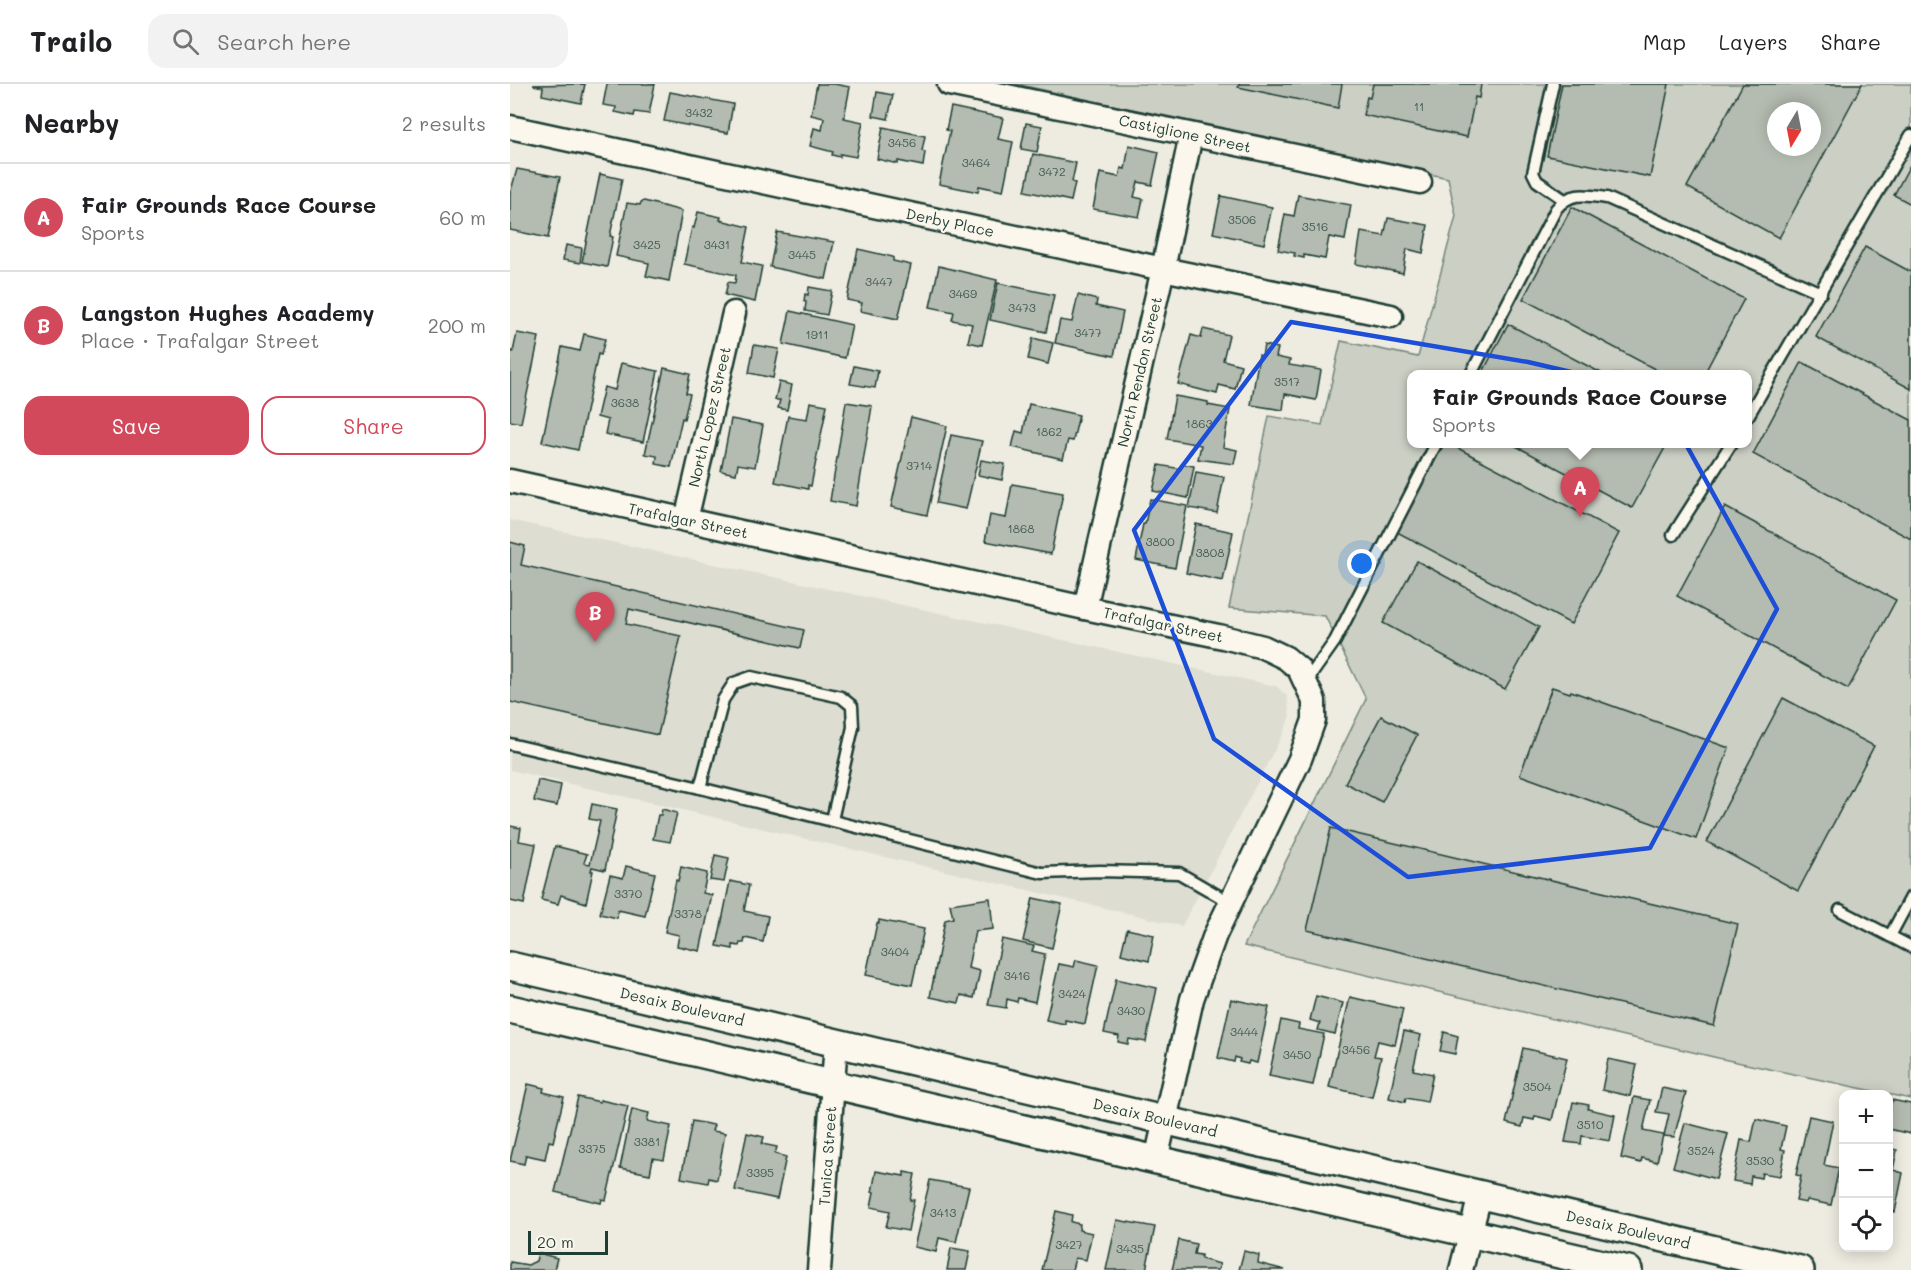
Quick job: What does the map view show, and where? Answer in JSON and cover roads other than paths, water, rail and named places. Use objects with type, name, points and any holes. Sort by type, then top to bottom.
[{"type":"street","name":"Castiglione Street","points":[[950,84],[1420,182]]},
{"type":"street","name":"Derby Place","points":[[510,127],[1163,269],[1391,316]]},
{"type":"street","name":"North Rendon Street","points":[[1085,608],[1163,269],[1191,135]]},
{"type":"street","name":"North Lopez Street","points":[[686,520],[734,313]]},
{"type":"street","name":"Trafalgar Street","points":[[510,481],[1223,637],[1263,647],[1286,658],[1299,669],[1314,701],[1314,720],[1308,738],[1215,935],[1192,999],[1156,1160]]},
{"type":"street","name":"Desaix Boulevard","points":[[510,966],[1800,1270]]},
{"type":"street","points":[[510,1009],[1628,1270]]},
{"type":"street","name":"Tunica Street","points":[[819,1270],[836,1043]]},
{"type":"street","points":[[1461,1270],[1480,1195]]},
{"type":"lane","points":[[1553,84],[1533,173],[1537,181],[1563,199]]},
{"type":"lane","points":[[1752,409],[1911,135]]},
{"type":"lane","points":[[1474,370],[1556,209],[1563,199],[1582,194],[1607,198],[1821,293]]},
{"type":"lane","points":[[1306,682],[1335,641],[1434,448]]},
{"type":"lane","points":[[1673,535],[1728,448]]},
{"type":"lane","points":[[700,788],[723,700],[734,683],[751,677],[841,697],[852,706],[853,727],[832,820]]},
{"type":"lane","points":[[510,744],[832,820],[1042,873],[1100,871],[1179,873],[1230,903]]},
{"type":"lane","points":[[1890,936],[1911,897]]},
{"type":"lane","points":[[1840,910],[1911,947]]},
{"type":"place","name":"Fair Grounds Race Course","points":[[1580,517]]},
{"type":"place","name":"Langston Hughes Academy","points":[[595,642]]}]
